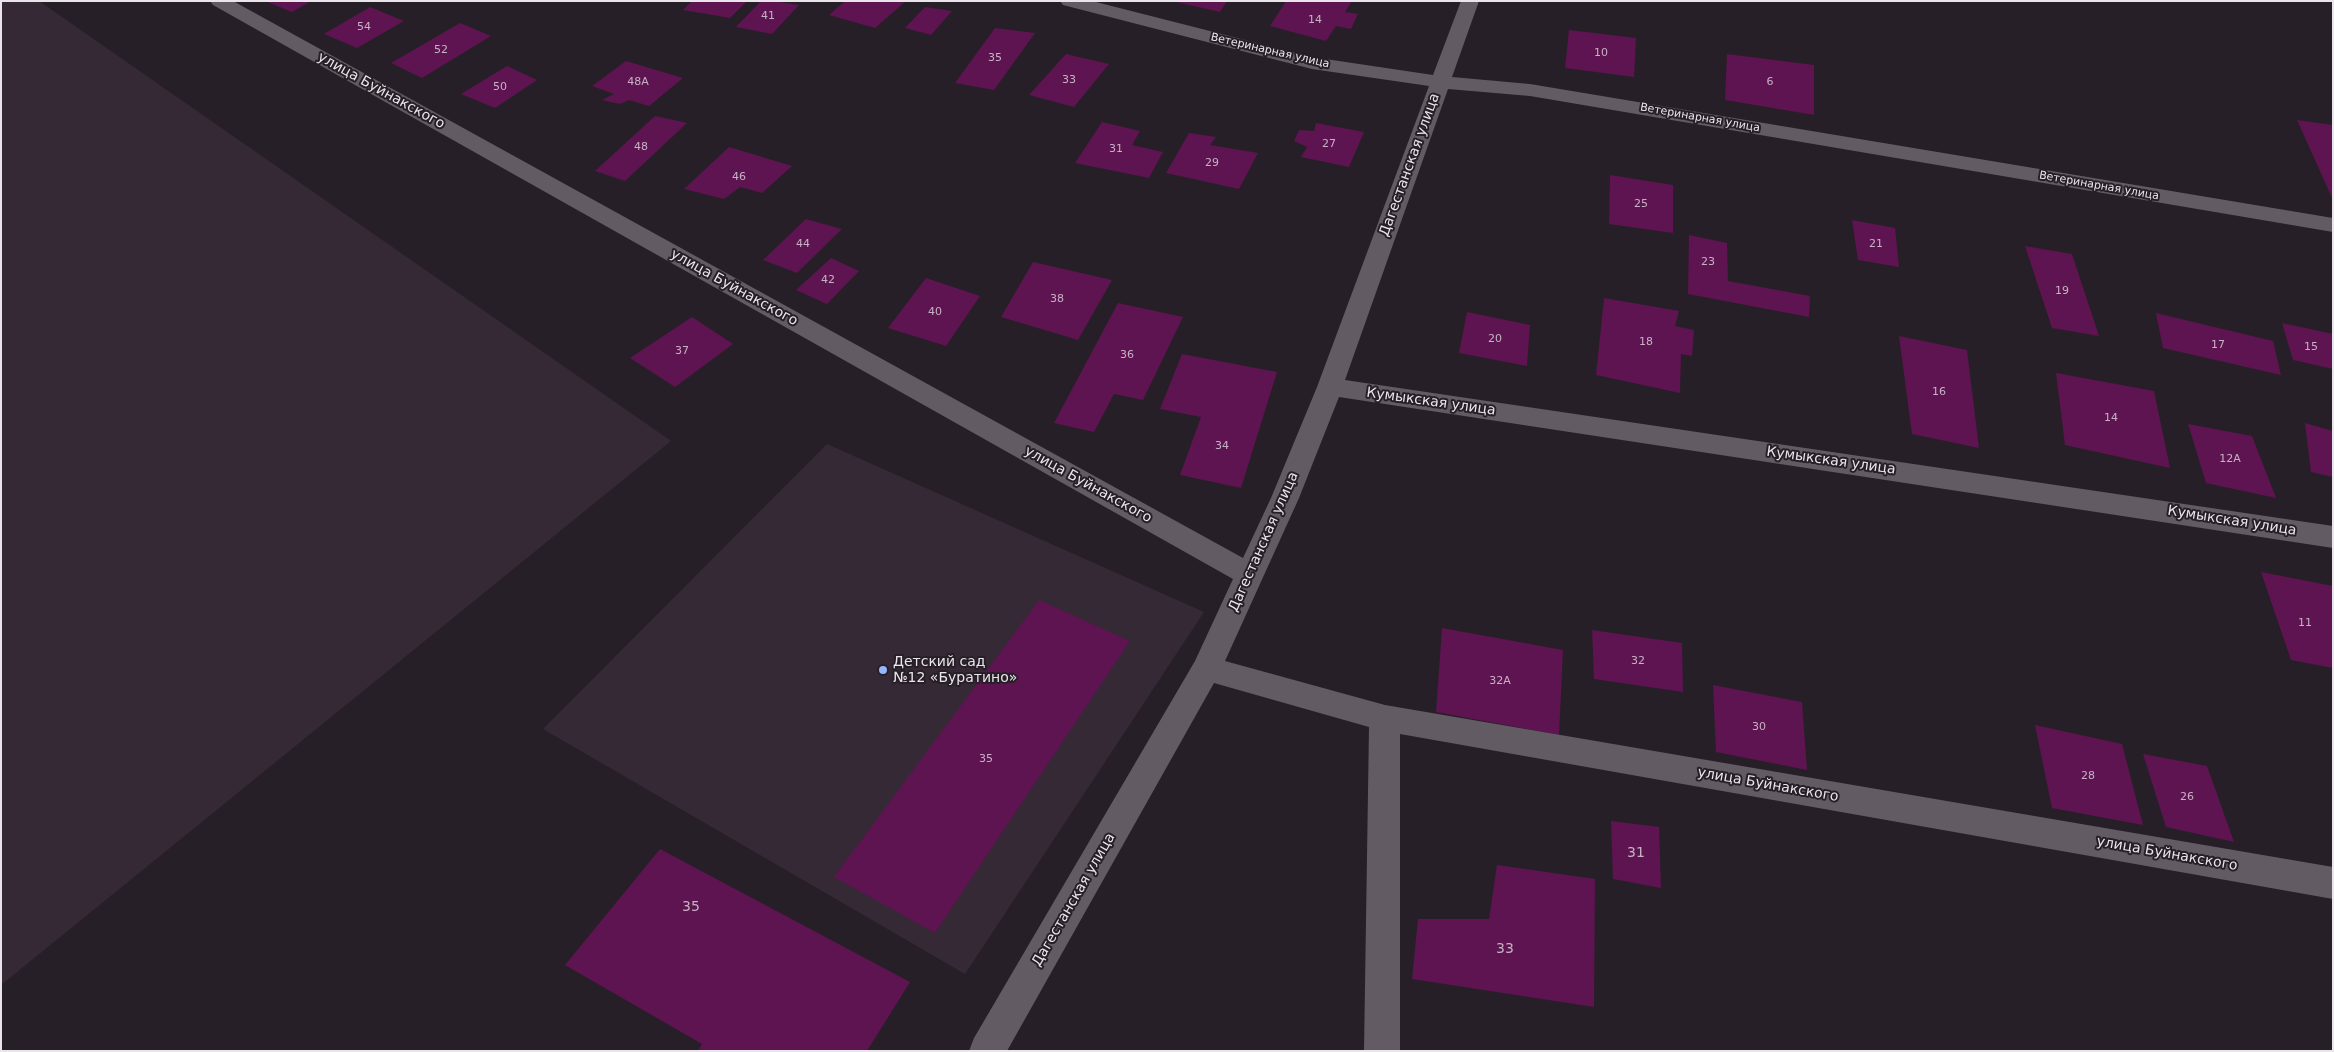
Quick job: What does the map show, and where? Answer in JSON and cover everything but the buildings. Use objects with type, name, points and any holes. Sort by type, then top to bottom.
[{"type":"street","name":"улица Буйнакского","points":[[219,1],[1250,575]]},
{"type":"street","name":"Ветеринарная улица","points":[[1069,1],[1312,62],[1441,82],[1530,90],[2333,225]]},
{"type":"street","name":"Дагестанская улица","points":[[987,1051],[1207,668],[1250,575],[1285,498],[1330,387],[1470,1]]},
{"type":"street","name":"Кумыкская улица","points":[[1330,387],[2333,537]]},
{"type":"street","name":"улица Буйнакского","points":[[1207,668],[1385,718],[2333,883]]},
{"type":"street","points":[[1382,1051],[1385,718]]},
{"type":"shaded area","points":[[1,1],[39,1],[671,441],[1,985]]},
{"type":"shaded area","name":"Детский сад №12 «Буратино»","points":[[827,444],[1204,612],[965,974],[543,729]]},
{"type":"place","name":"Детский сад №12 «Буратино»","points":[[883,670]]}]
